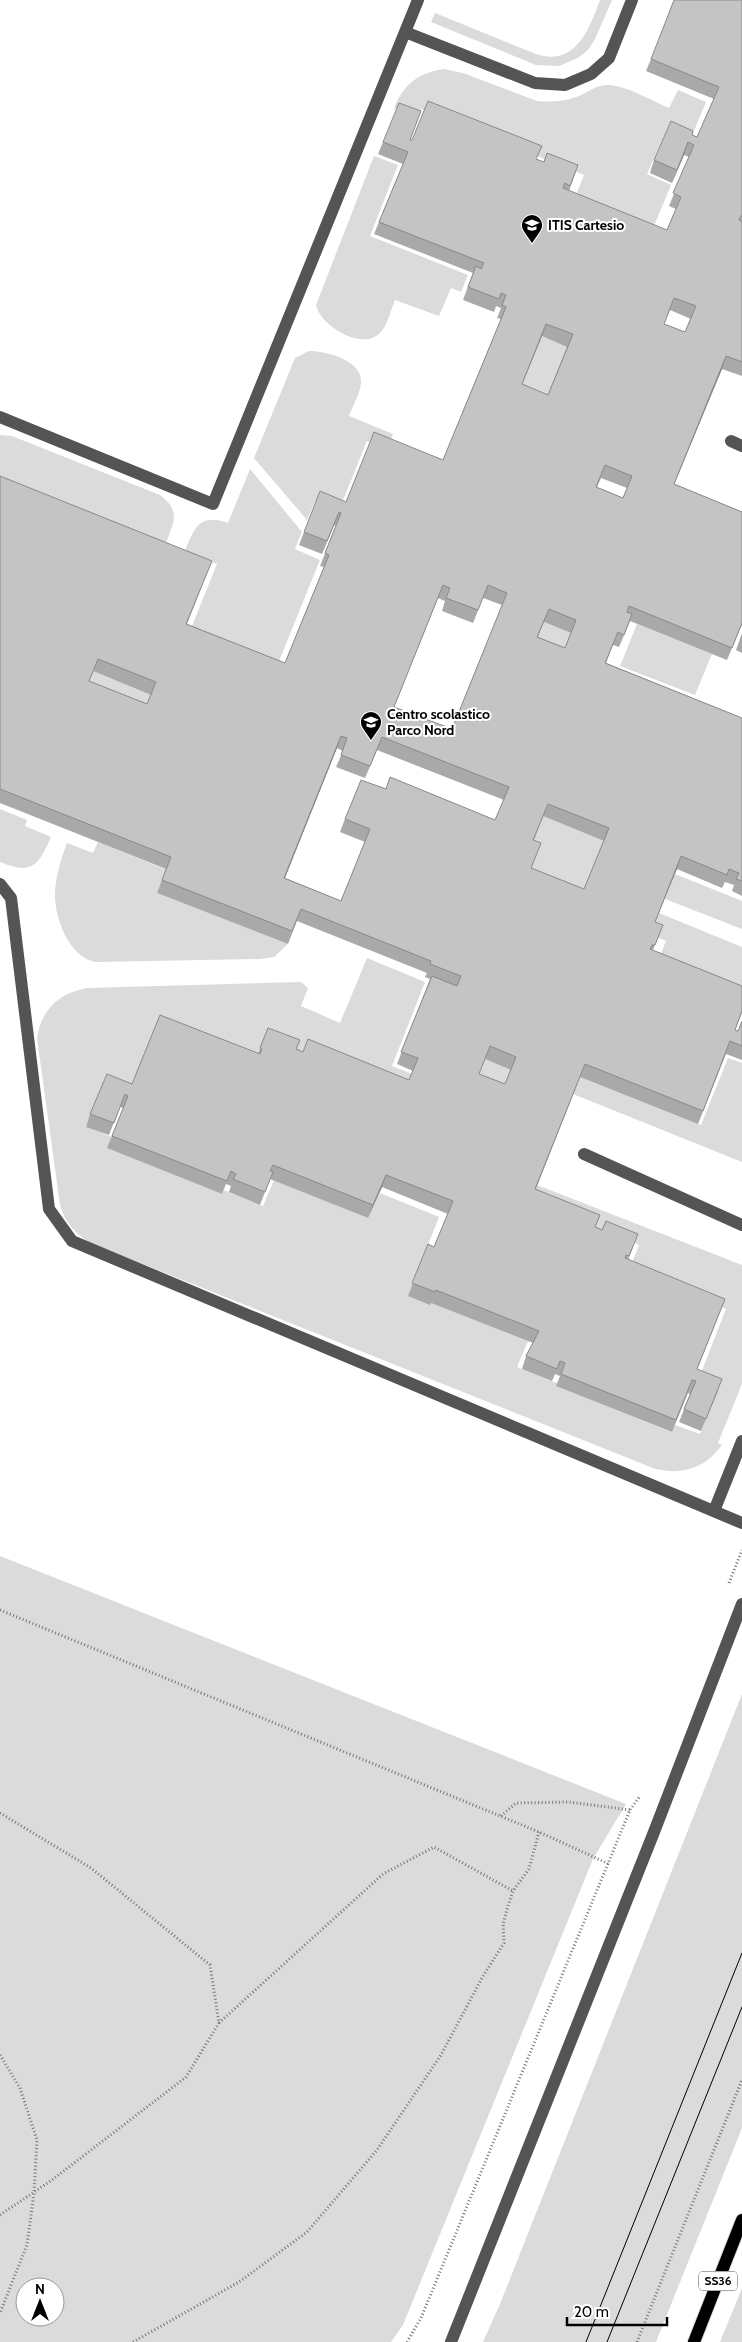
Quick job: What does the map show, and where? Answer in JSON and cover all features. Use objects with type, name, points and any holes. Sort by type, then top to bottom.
[{"type":"main road","name":"SS36","points":[[694,2342],[742,2220]]},
{"type":"street","points":[[0,417],[213,504],[418,0]]},
{"type":"street","points":[[405,32],[535,83],[565,85],[591,74],[609,58],[632,0]]},
{"type":"street","points":[[0,884],[11,898],[49,1209],[72,1241],[742,1523]]},
{"type":"street","points":[[584,1154],[742,1225]]},
{"type":"street","points":[[714,1511],[742,1441]]},
{"type":"street","points":[[451,2342],[654,1832],[742,1604]]},
{"type":"street","points":[[731,1632],[742,1624]]},
{"type":"path","points":[[727,1586],[742,1550]]},
{"type":"path","points":[[0,1610],[501,1816],[609,1864]]},
{"type":"path","points":[[407,2342],[422,2318],[630,1810],[646,1789]]},
{"type":"path","points":[[501,1816],[516,1803],[569,1802],[630,1810]]},
{"type":"path","points":[[0,1813],[91,1868],[210,1965],[219,2023]]},
{"type":"path","points":[[132,2342],[239,2282],[307,2232],[377,2150],[441,2055],[483,1976],[504,1943],[503,1924],[513,1891],[529,1869],[539,1832]]},
{"type":"path","points":[[0,2215],[34,2192],[186,2077],[219,2023],[383,1874],[434,1846],[513,1891]]},
{"type":"path","points":[[0,2055],[20,2088],[37,2140],[34,2192],[27,2245],[0,2313]]},
{"type":"path","points":[[637,2342],[742,2080]]},
{"type":"shaded area","points":[[600,0],[612,0],[595,39],[588,50],[578,58],[559,66],[536,65],[431,22],[435,13],[536,54],[550,57],[561,55],[579,43],[591,22]]},
{"type":"shaded area","points":[[444,69],[463,73],[537,101],[566,100],[580,96],[599,86],[608,85],[631,91],[669,108],[678,90],[706,102],[691,138],[667,129],[647,174],[671,185],[651,233],[573,202],[584,175],[421,109],[417,117],[394,108],[402,93],[413,81],[427,73]]},
{"type":"shaded area","points":[[374,156],[398,165],[370,236],[468,275],[461,292],[451,288],[439,316],[395,300],[381,332],[374,337],[364,339],[354,338],[334,328],[326,321],[316,305]]},
{"type":"shaded area","points":[[542,336],[568,347],[543,407],[517,397]]},
{"type":"shaded area","points":[[309,351],[342,358],[356,368],[360,375],[361,383],[349,416],[393,434],[387,449],[367,441],[339,510],[315,501],[307,520],[254,458],[295,358]]},
{"type":"shaded area","points":[[0,435],[12,436],[160,495],[171,506],[174,517],[166,543],[0,485]]},
{"type":"shaded area","points":[[250,469],[302,532],[295,549],[320,560],[277,666],[190,631],[217,564],[185,551],[195,529],[204,521],[218,520],[228,523]]},
{"type":"shaded area","points":[[544,622],[571,633],[560,661],[533,650]]},
{"type":"shaded area","points":[[637,624],[712,654],[695,695],[620,666]]},
{"type":"shaded area","points":[[93,671],[151,695],[142,717],[84,694]]},
{"type":"shaded area","points":[[0,809],[27,820],[25,826],[51,837],[42,855],[33,865],[20,868],[0,862]]},
{"type":"shaded area","points":[[543,816],[604,841],[580,901],[526,880],[529,852]]},
{"type":"shaded area","points":[[98,842],[167,870],[157,893],[288,944],[274,957],[261,959],[95,962],[86,959],[65,935],[57,913],[55,892],[59,867],[67,843],[93,853]]},
{"type":"shaded area","points":[[675,874],[742,901],[742,929],[665,899]]},
{"type":"shaded area","points":[[659,913],[742,947],[742,995],[658,961],[666,941],[650,934]]},
{"type":"shaded area","points":[[367,958],[425,982],[392,1066],[412,1074],[405,1093],[256,1061],[127,1096],[86,1126],[112,1137],[108,1148],[222,1194],[224,1190],[263,1206],[274,1180],[368,1218],[380,1193],[439,1217],[423,1257],[431,1303],[528,1341],[517,1367],[557,1383],[557,1386],[671,1432],[675,1425],[700,1434],[717,1391],[697,1383],[726,1309],[629,1270],[639,1245],[531,1202],[537,1185],[742,1265],[742,1384],[718,1443],[722,1445],[708,1460],[682,1471],[653,1468],[90,1243],[75,1231],[68,1222],[60,1205],[37,1038],[43,1019],[53,1004],[68,994],[87,988],[301,982],[308,988],[301,1006],[340,1023]]},
{"type":"shaded area","points":[[728,1058],[742,1063],[742,1162],[573,1094],[580,1077],[701,1125]]},
{"type":"shaded area","points":[[485,1059],[512,1070],[501,1097],[474,1087]]},
{"type":"shaded area","points":[[0,1556],[626,1804],[593,1859],[403,2325],[391,2342],[0,2342]]},
{"type":"shaded area","points":[[742,1694],[742,2128],[656,2342],[483,2342],[500,2304]]},
{"type":"shaded area","points":[[742,2288],[742,2342],[720,2342]]},
{"type":"building","points":[[674,0],[742,0],[742,216],[739,220],[742,221],[742,362],[726,356],[674,484],[742,512],[742,623],[732,648],[629,606],[627,612],[632,614],[624,635],[618,632],[605,663],[742,718],[742,881],[736,879],[739,873],[729,869],[727,875],[681,856],[655,922],[663,925],[655,945],[652,945],[650,949],[742,986],[742,1011],[735,1030],[738,1031],[742,1021],[742,1046],[730,1041],[703,1111],[585,1064],[535,1189],[600,1215],[595,1227],[602,1230],[606,1221],[638,1234],[629,1256],[626,1255],[625,1258],[725,1299],[697,1369],[722,1379],[706,1419],[684,1409],[696,1381],[692,1380],[676,1420],[561,1374],[565,1363],[560,1361],[557,1369],[526,1356],[539,1331],[436,1290],[435,1292],[412,1283],[428,1244],[434,1247],[453,1201],[386,1175],[373,1205],[273,1165],[270,1171],[273,1172],[265,1192],[233,1179],[236,1174],[231,1171],[227,1181],[112,1136],[128,1096],[125,1094],[114,1123],[90,1114],[107,1074],[132,1084],[160,1015],[260,1054],[262,1049],[260,1048],[268,1028],[300,1040],[296,1049],[303,1052],[308,1039],[409,1080],[418,1058],[401,1052],[432,976],[457,986],[461,976],[430,964],[431,961],[301,909],[292,931],[162,880],[171,857],[0,789],[0,476],[212,561],[186,624],[285,663],[329,555],[325,553],[341,513],[339,512],[327,541],[304,532],[320,491],[346,502],[374,432],[443,460],[506,307],[502,305],[506,295],[501,293],[499,299],[468,287],[476,266],[481,269],[484,263],[379,222],[408,152],[383,142],[399,103],[421,111],[410,140],[412,140],[428,101],[542,146],[536,159],[544,162],[547,153],[578,165],[570,186],[565,183],[563,188],[667,230],[681,197],[673,193],[694,145],[688,142],[677,170],[654,160],[671,121],[693,131],[692,135],[697,137],[719,87],[651,59]],"holes":[[[674,298],[696,306],[685,332],[664,324]],[[546,324],[573,334],[548,395],[522,384]],[[605,465],[632,476],[623,498],[596,487]],[[443,585],[450,588],[446,598],[478,610],[488,585],[507,593],[452,729],[394,707]],[[549,609],[576,620],[565,648],[537,637]],[[98,659],[156,682],[147,704],[89,681]],[[341,736],[347,738],[341,755],[370,766],[382,737],[509,787],[495,820],[390,777],[386,789],[361,780],[345,819],[370,829],[341,901],[284,878]],[[548,804],[609,828],[584,889],[531,868],[541,843],[533,840]],[[490,1046],[516,1057],[505,1084],[479,1074]]]},
{"type":"tram line","points":[[586,2342],[742,1953]]},
{"type":"tram line","points":[[607,2342],[742,2007]]},
{"type":"place","name":"ITIS Cartesio","points":[[532,244]]},
{"type":"place","name":"Centro scolastico Parco Nord","points":[[371,741]]}]
